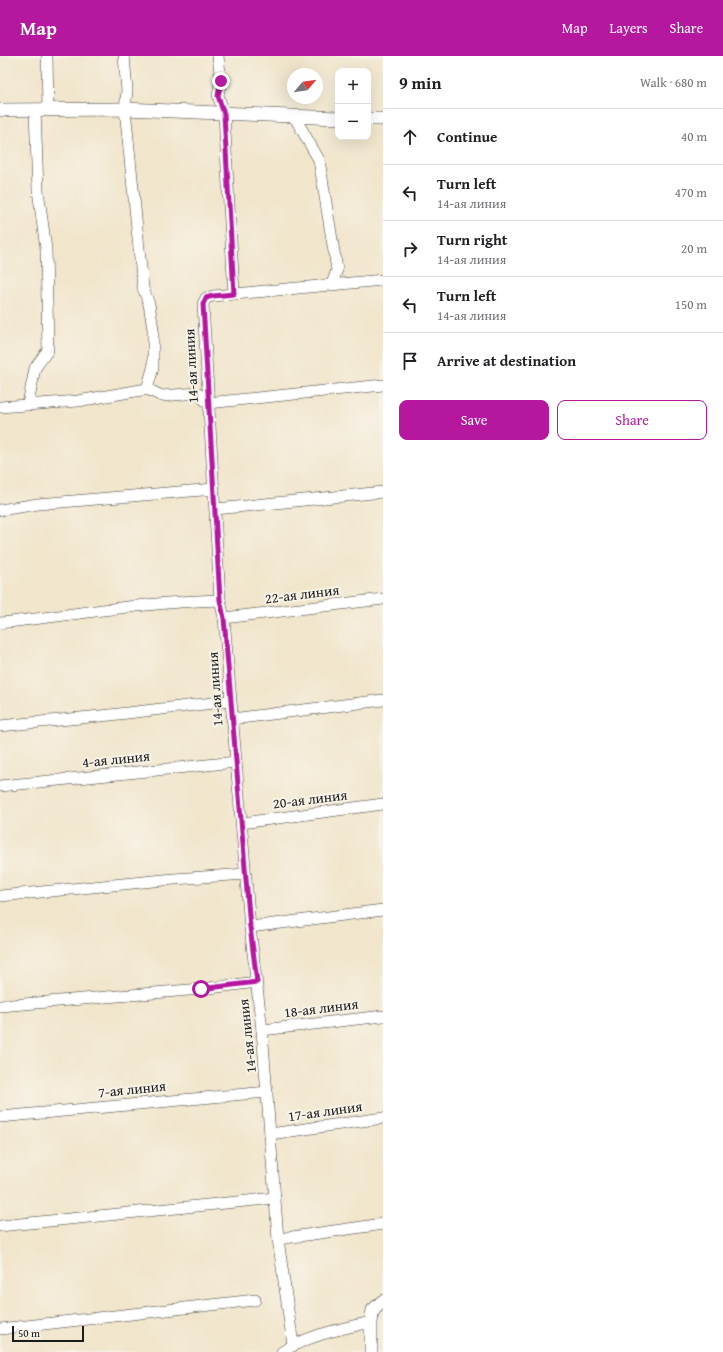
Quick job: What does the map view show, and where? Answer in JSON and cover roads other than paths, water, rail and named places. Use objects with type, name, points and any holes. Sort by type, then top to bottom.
[{"type":"street","points":[[28,404],[35,368],[48,350],[46,249],[38,190],[41,110],[47,56]]},
{"type":"street","points":[[124,56],[127,91],[126,109],[143,288],[149,304],[153,329],[153,368],[147,389]]},
{"type":"street","points":[[218,56],[221,81],[218,96],[224,114],[234,294],[383,280]]},
{"type":"street","points":[[0,110],[126,109],[335,118]]},
{"type":"street","points":[[294,116],[320,160],[338,270],[332,284]]},
{"type":"street","points":[[371,118],[383,119]]},
{"type":"street","name":"14-ая линия","points":[[234,294],[206,298],[203,304],[208,403],[216,509],[220,600],[224,618],[250,927],[262,1030],[278,1239],[293,1345]]},
{"type":"street","points":[[0,407],[78,401],[147,389],[162,396],[197,393],[208,403],[383,386]]},
{"type":"street","points":[[0,510],[38,504],[214,489]]},
{"type":"street","points":[[216,509],[383,492]]},
{"type":"street","points":[[0,623],[121,608],[191,601],[220,600]]},
{"type":"street","name":"22-ая линия","points":[[224,618],[383,600]]},
{"type":"street","points":[[232,719],[383,700]]},
{"type":"street","points":[[0,726],[110,716],[230,701]]},
{"type":"street","name":"4-ая линия","points":[[0,786],[236,762]]},
{"type":"street","name":"20-ая линия","points":[[242,822],[383,804]]},
{"type":"street","points":[[0,896],[174,879],[246,874]]},
{"type":"street","points":[[250,927],[383,910]]},
{"type":"street","points":[[0,1006],[201,989],[257,982]]},
{"type":"street","name":"18-ая линия","points":[[262,1030],[383,1016]]},
{"type":"street","name":"7-ая линия","points":[[0,1117],[267,1092]]},
{"type":"street","name":"17-ая линия","points":[[270,1134],[383,1118]]},
{"type":"street","points":[[0,1226],[275,1198]]},
{"type":"street","points":[[278,1239],[383,1224]]},
{"type":"street","points":[[0,1329],[255,1300]]},
{"type":"street","points":[[371,1352],[371,1322],[373,1310],[383,1301]]},
{"type":"street","points":[[282,1352],[293,1345],[318,1334],[371,1322]]}]
